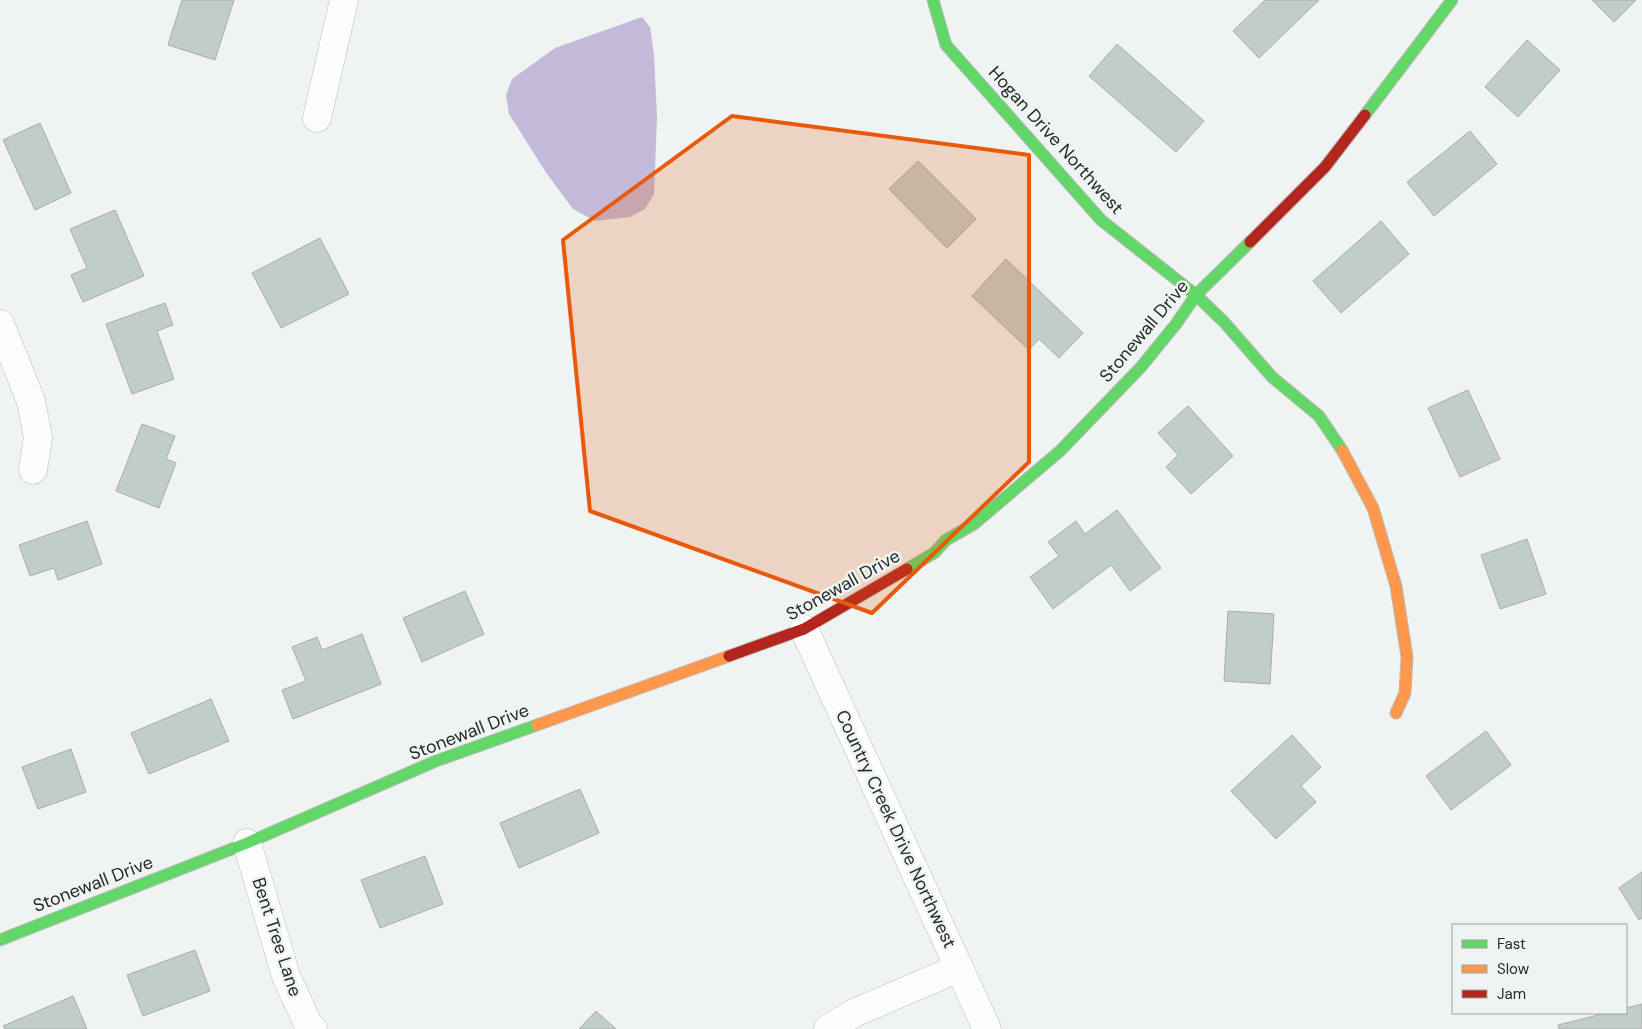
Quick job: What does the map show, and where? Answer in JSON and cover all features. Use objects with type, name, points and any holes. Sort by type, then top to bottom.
[{"type":"street","points":[[317,118],[344,0]]},
{"type":"street","name":"Hogan Drive Northwest","points":[[932,0],[946,45],[1101,220],[1196,294],[1224,322],[1272,377],[1319,416],[1349,461],[1372,508],[1396,586],[1407,657],[1405,692],[1396,713]]},
{"type":"street","name":"Stonewall Drive","points":[[0,940],[247,843],[436,762],[804,629],[934,553],[946,540],[974,524],[989,512],[1060,451],[1141,367],[1176,324],[1196,294],[1325,166],[1452,0]]},
{"type":"street","points":[[0,324],[31,401],[38,437],[33,470]]},
{"type":"street","name":"Country Creek Drive Northwest","points":[[804,629],[987,1029]]},
{"type":"street","name":"Bent Tree Lane","points":[[247,843],[286,976],[308,1024],[313,1029]]},
{"type":"street","points":[[828,1029],[854,1013],[960,968]]},
{"type":"highlighted area","points":[[732,116],[1029,155],[1029,462],[872,613],[590,511],[563,240]]},
{"type":"shaded area","points":[[642,17],[650,27],[654,55],[657,118],[654,194],[645,209],[630,217],[595,221],[573,209],[547,174],[509,114],[506,95],[512,79],[555,48]]},
{"type":"building","points":[[182,0],[234,0],[215,60],[168,45]]},
{"type":"building","points":[[1265,0],[1319,0],[1259,58],[1233,31]]},
{"type":"building","points":[[1592,0],[1636,0],[1614,22]]},
{"type":"building","points":[[1527,40],[1560,70],[1518,117],[1485,87]]},
{"type":"building","points":[[1117,44],[1204,121],[1176,152],[1089,76]]},
{"type":"building","points":[[40,123],[71,193],[35,210],[3,140]]},
{"type":"building","points":[[1470,131],[1497,164],[1434,216],[1407,182]]},
{"type":"building","points":[[918,161],[976,219],[947,248],[889,189]]},
{"type":"building","points":[[115,210],[144,276],[83,302],[71,275],[87,268],[70,229]]},
{"type":"building","points":[[1381,221],[1409,254],[1341,313],[1313,281]]},
{"type":"building","points":[[320,238],[349,294],[281,328],[252,273]]},
{"type":"building","points":[[1006,259],[1083,333],[1059,358],[1039,339],[1029,350],[972,296]]},
{"type":"building","points":[[165,303],[173,325],[157,331],[174,379],[132,394],[106,324]]},
{"type":"building","points":[[1468,390],[1500,459],[1460,477],[1428,408]]},
{"type":"building","points":[[1188,406],[1233,456],[1191,494],[1166,467],[1178,455],[1158,433]]},
{"type":"building","points":[[142,424],[175,436],[166,459],[176,463],[159,508],[116,491]]},
{"type":"building","points":[[1117,510],[1161,568],[1130,591],[1111,565],[1053,609],[1030,577],[1059,556],[1048,542],[1076,521],[1085,534]]},
{"type":"building","points":[[87,521],[102,564],[58,580],[54,568],[30,576],[19,545]]},
{"type":"building","points":[[1527,539],[1546,594],[1500,609],[1481,555]]},
{"type":"building","points":[[465,591],[484,634],[422,662],[403,618]]},
{"type":"building","points":[[1228,611],[1274,614],[1270,684],[1224,681]]},
{"type":"building","points":[[362,634],[381,684],[293,719],[282,690],[306,681],[292,647],[317,637],[322,650]]},
{"type":"building","points":[[211,699],[229,741],[149,774],[131,733]]},
{"type":"building","points":[[1486,731],[1511,765],[1451,810],[1426,776]]},
{"type":"building","points":[[1292,735],[1321,767],[1301,786],[1316,802],[1276,839],[1231,791]]},
{"type":"building","points":[[71,749],[86,792],[38,809],[22,767]]},
{"type":"building","points":[[580,789],[599,833],[519,868],[500,823]]},
{"type":"building","points":[[425,856],[443,904],[380,928],[361,880]]},
{"type":"building","points":[[1642,872],[1642,918],[1639,920],[1619,888]]},
{"type":"building","points":[[195,950],[210,991],[143,1016],[127,975]]},
{"type":"building","points":[[73,996],[87,1029],[5,1029],[3,1026]]},
{"type":"building","points":[[1642,1004],[1642,1029],[1559,1029],[1558,1025],[1602,1014],[1627,1014],[1627,1008]]},
{"type":"building","points":[[596,1011],[616,1029],[579,1029]]},
{"type":"traffic: fast","points":[[933,0],[946,45],[1101,220],[1196,295],[1224,322],[1272,377],[1319,416],[1342,450]]},
{"type":"traffic: fast","points":[[1365,115],[1452,0]]},
{"type":"traffic: fast","points":[[907,569],[934,553],[946,540],[974,524],[1060,451],[1141,367],[1176,324],[1196,295],[1250,242]]},
{"type":"traffic: fast","points":[[0,940],[247,843],[436,761],[537,725]]},
{"type":"traffic: slow","points":[[1342,450],[1373,508],[1396,586],[1407,657],[1405,693],[1396,713]]},
{"type":"traffic: slow","points":[[537,725],[729,656]]},
{"type":"traffic: jam","points":[[1250,242],[1325,167],[1365,115]]},
{"type":"traffic: jam","points":[[729,656],[804,629],[907,569]]}]
